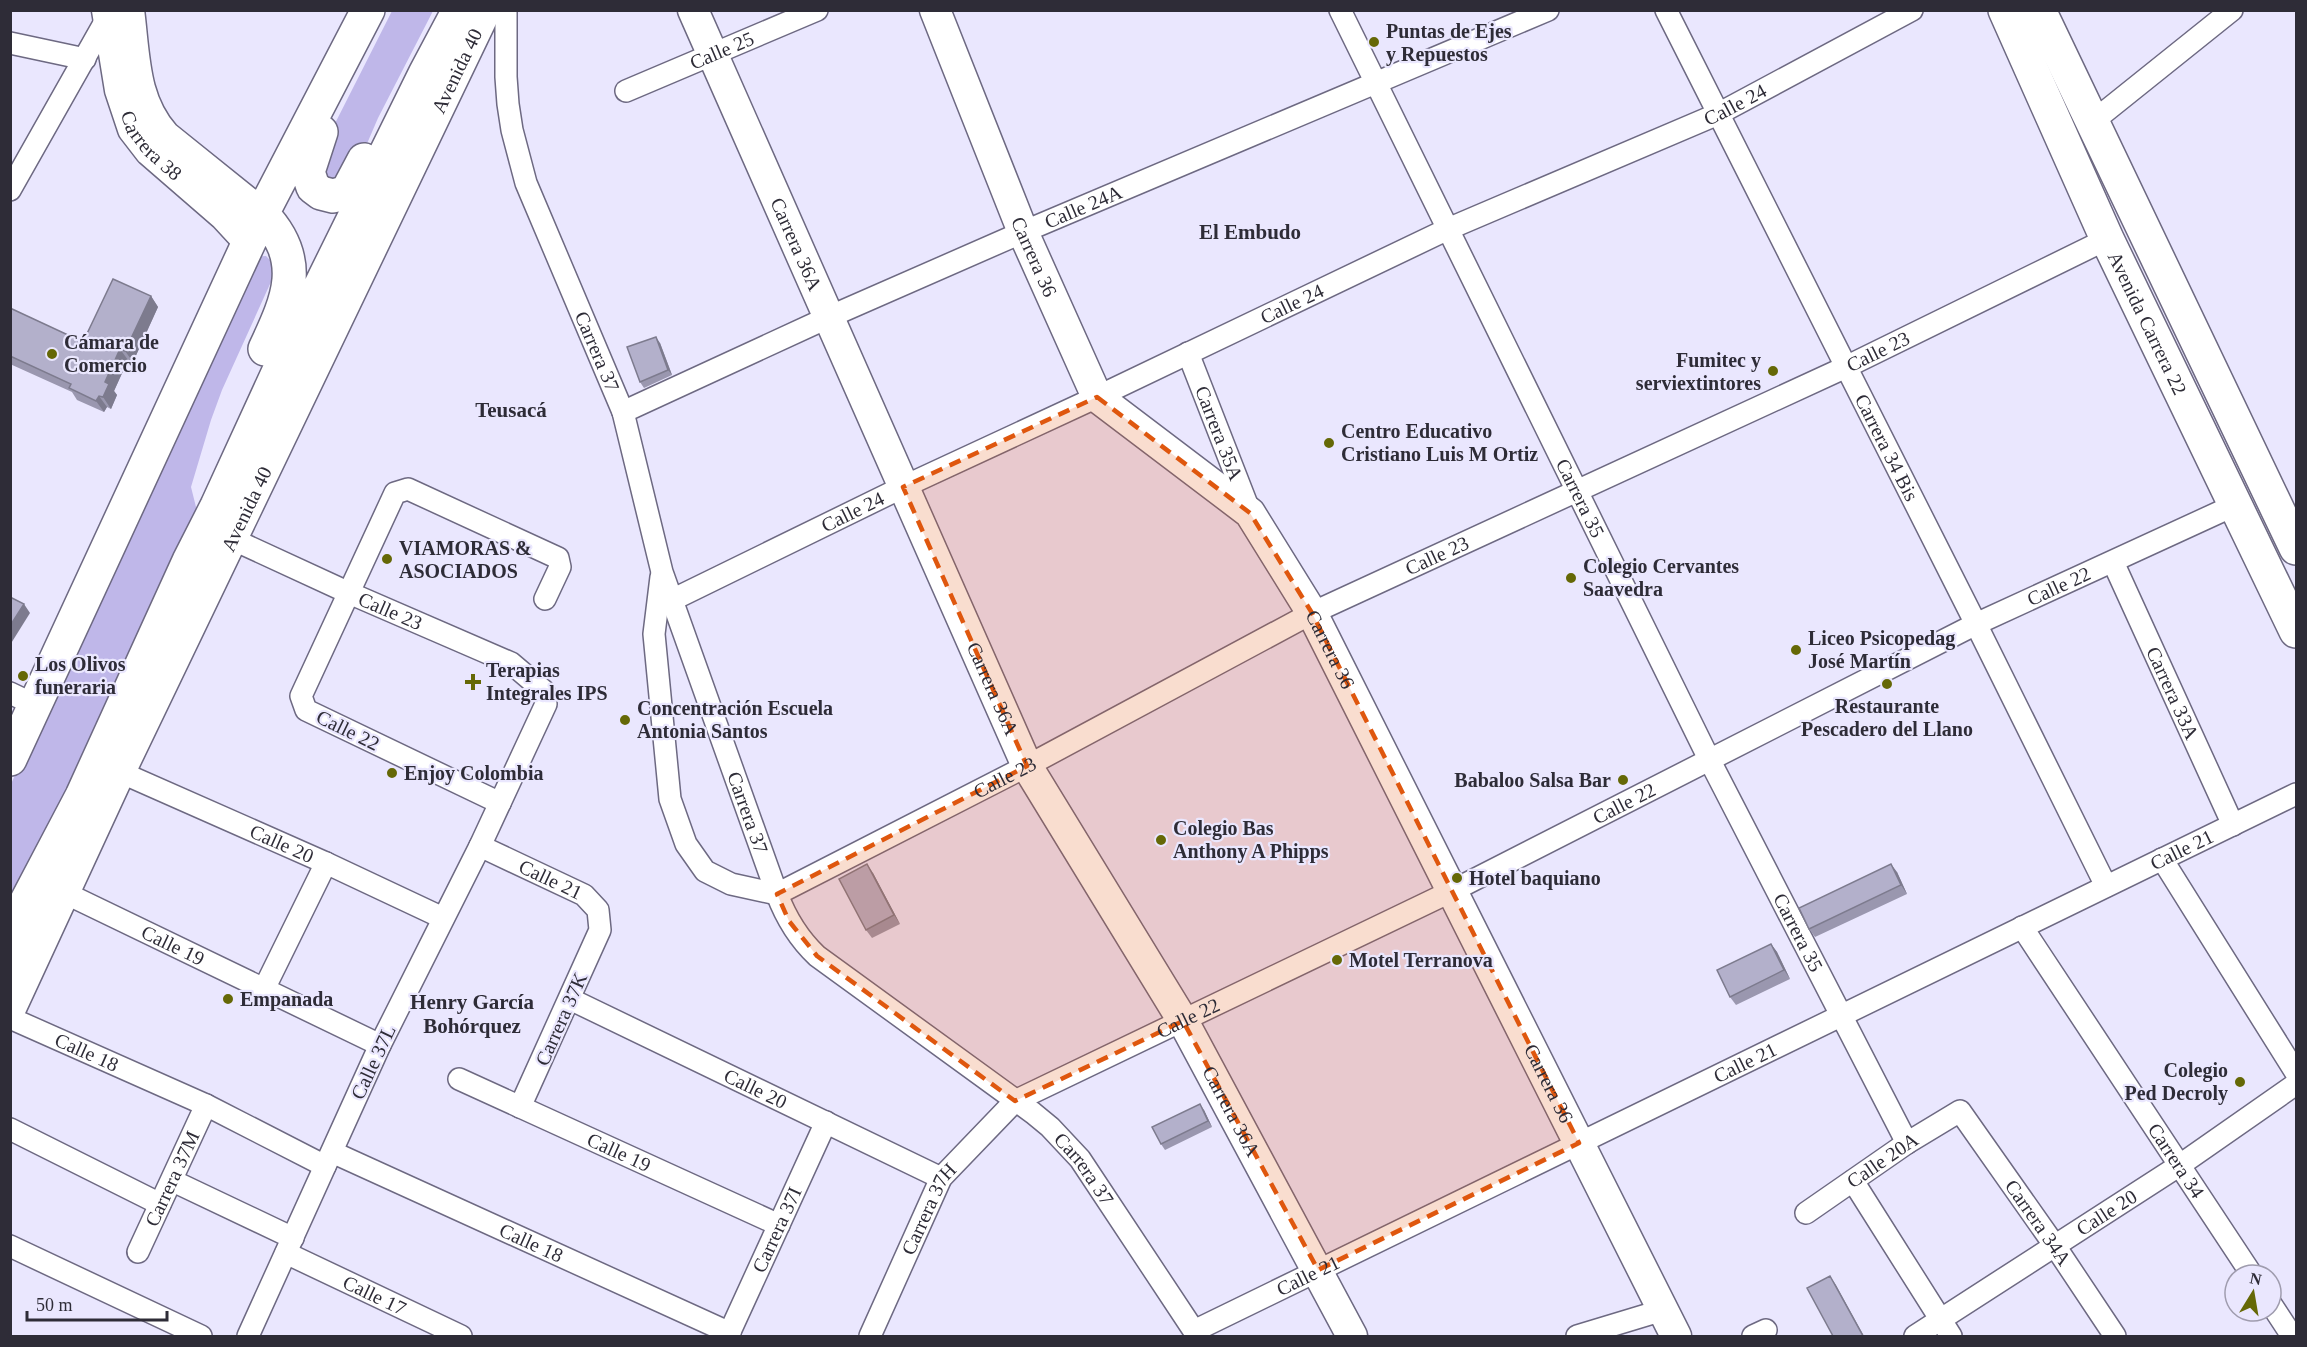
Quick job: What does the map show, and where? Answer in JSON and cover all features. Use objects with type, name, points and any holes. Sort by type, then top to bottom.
[{"type":"main road","points":[[10,759],[23,699],[255,228],[368,10]]},
{"type":"main road","name":"Avenida 40","points":[[10,933],[82,796],[284,360],[459,10]]},
{"type":"main road","name":"Avenida Carrera 22","points":[[2005,10],[2107,239],[2296,631]]},
{"type":"main road","name":"Avenida Carrera 22","points":[[2039,10],[2296,548]]},
{"type":"main road","points":[[336,69],[336,85],[308,172],[313,187],[321,193],[333,196],[347,192],[355,179],[393,98],[425,74]]},
{"type":"main road","points":[[229,482],[230,427],[284,309],[290,283],[289,260],[281,239],[255,228]]},
{"type":"main road","points":[[189,561],[232,539]]},
{"type":"main road","points":[[10,962],[48,883],[82,796]]},
{"type":"street","name":"Avenida 40","points":[[10,1010],[120,772],[486,10]]},
{"type":"street","name":"Carrera 37","points":[[506,10],[507,95],[526,183],[623,412],[662,572],[777,894],[789,921],[806,946],[817,956],[1050,1127],[1080,1159],[1194,1331]]},
{"type":"street","name":"Carrera 36A","points":[[693,10],[1027,766],[1183,1021],[1352,1336]]},
{"type":"street","name":"Calle 25","points":[[626,91],[817,10]]},
{"type":"street","name":"Carrera 36","points":[[935,10],[1023,232],[1097,397],[1250,513],[1312,613],[1676,1336]]},
{"type":"street","name":"Carrera 35","points":[[1340,10],[1710,761],[1907,1143]]},
{"type":"street","name":"Calle 24A","points":[[623,412],[829,317],[1023,232],[1548,10]]},
{"type":"street","name":"Carrera 34 Bis","points":[[1666,10],[2106,886]]},
{"type":"street","name":"Calle 24","points":[[672,600],[903,487],[1448,229],[1718,114],[1912,10]]},
{"type":"street","points":[[2091,123],[2232,10]]},
{"type":"street","name":"Carrera 38","points":[[10,190],[114,12]]},
{"type":"street","name":"Carrera 38","points":[[114,12],[138,82],[142,102],[153,122],[255,228]]},
{"type":"street","points":[[10,43],[85,59]]},
{"type":"street","name":"Calle 23","points":[[777,894],[1027,766],[1312,613],[1577,493],[1846,367],[2107,239]]},
{"type":"street","name":"Carrera 35A","points":[[1188,353],[1250,513]]},
{"type":"street","points":[[347,592],[394,493],[408,489],[558,558],[560,567],[545,598]]},
{"type":"street","name":"Calle 22","points":[[1015,1101],[1452,891],[1976,624],[2235,505]]},
{"type":"street","name":"Calle 23","points":[[232,539],[511,663],[544,691]]},
{"type":"street","name":"Carrera 33A","points":[[2113,561],[2233,825]]},
{"type":"street","points":[[662,572],[654,634],[670,799],[686,844],[705,871],[731,884],[777,894]]},
{"type":"street","name":"Calle 22","points":[[347,592],[301,696],[306,710],[500,803]]},
{"type":"street","name":"Calle 37L","points":[[248,1336],[380,1045],[480,846],[546,704],[544,691]]},
{"type":"street","name":"Calle 20","points":[[120,772],[326,863],[443,918]]},
{"type":"street","name":"Calle 21","points":[[1194,1331],[2296,794]]},
{"type":"street","name":"Calle 21","points":[[480,846],[584,895],[598,910],[600,930]]},
{"type":"street","points":[[2162,859],[2296,1073]]},
{"type":"street","points":[[264,989],[326,863]]},
{"type":"street","name":"Calle 19","points":[[64,893],[380,1045]]},
{"type":"street","name":"Carrera 34","points":[[2022,927],[2244,1263]]},
{"type":"street","name":"Carrera 37K","points":[[520,1107],[600,930]]},
{"type":"street","name":"Calle 20","points":[[570,999],[941,1178]]},
{"type":"street","name":"Calle 18","points":[[10,1018],[729,1335]]},
{"type":"street","name":"Calle 19","points":[[459,1079],[779,1225]]},
{"type":"street","name":"Calle 20","points":[[1915,1336],[1946,1329],[2055,1246],[2180,1165],[2296,1084]]},
{"type":"street","name":"Carrera 37H","points":[[870,1336],[941,1178],[1015,1101]]},
{"type":"street","name":"Carrera 37M","points":[[138,1252],[206,1105]]},
{"type":"street","name":"Calle 20A","points":[[1806,1213],[1907,1143],[1960,1111]]},
{"type":"street","name":"Carrera 34A","points":[[1960,1111],[2115,1336]]},
{"type":"street","name":"Carrera 37I","points":[[729,1335],[826,1122]]},
{"type":"street","points":[[10,1129],[160,1204]]},
{"type":"street","name":"Calle 17","points":[[173,1180],[289,1245],[461,1336]]},
{"type":"street","points":[[1853,1181],[1946,1329]]},
{"type":"street","points":[[10,1246],[201,1336]]},
{"type":"street","points":[[1577,1336],[1663,1310]]},
{"type":"street","points":[[2283,1322],[2292,1336]]},
{"type":"highlighted area","points":[[1097,397],[1250,513],[1312,613],[1579,1143],[1318,1270],[1183,1021],[1015,1101],[817,956],[789,921],[777,894],[1027,766],[903,487]]},
{"type":"shaded area","points":[[392,11],[433,11],[378,118],[363,153],[330,189],[319,155]]},
{"type":"shaded area","points":[[266,256],[273,263],[275,273],[222,390],[191,487],[198,515],[82,760],[11,901],[11,784],[252,257]]},
{"type":"building","name":"Cámara de Comercio","points":[[113,279],[151,296],[125,351],[120,349],[105,382],[109,384],[103,397],[99,396],[96,401],[69,388],[71,384],[10,356],[10,308],[83,342]]},
{"type":"building","points":[[656,337],[668,370],[640,382],[627,347]]},
{"type":"building","points":[[10,597],[24,604],[10,626]]},
{"type":"building","points":[[867,864],[894,915],[866,930],[839,879]]},
{"type":"building","points":[[1891,864],[1901,885],[1809,929],[1799,908]]},
{"type":"building","points":[[1771,944],[1784,970],[1730,997],[1717,970]]},
{"type":"building","points":[[1200,1104],[1208,1121],[1161,1144],[1152,1127]]},
{"type":"building","points":[[1830,1276],[1863,1336],[1833,1336],[1807,1288]]},
{"type":"place","name":"Puntas de Ejes y Repuestos","points":[[1374,42]]},
{"type":"place","name":"Cámara de Comercio","points":[[52,354]]},
{"type":"place","name":"Fumitec y serviextintores","points":[[1773,371]]},
{"type":"place","name":"Centro Educativo Cristiano Luis M Ortiz","points":[[1329,443]]},
{"type":"place","name":"VIAMORAS & ASOCIADOS","points":[[387,559]]},
{"type":"place","name":"Colegio Cervantes Saavedra","points":[[1571,578]]},
{"type":"place","name":"Liceo Psicopedag José Martín","points":[[1796,650]]},
{"type":"place","name":"Los Olivos funeraria","points":[[23,676]]},
{"type":"place","name":"Terapias Integrales IPS","points":[[473,682]]},
{"type":"place","name":"Restaurante Pescadero del Llano","points":[[1887,684]]},
{"type":"place","name":"Concentración Escuela Antonia Santos","points":[[625,720]]},
{"type":"place","name":"Enjoy Colombia","points":[[392,773]]},
{"type":"place","name":"Babaloo Salsa Bar","points":[[1623,780]]},
{"type":"place","name":"Colegio Bas Anthony A Phipps","points":[[1161,840]]},
{"type":"place","name":"Hotel baquiano","points":[[1457,878]]},
{"type":"place","name":"Motel Terranova","points":[[1337,960]]},
{"type":"place","name":"Empanada","points":[[228,999]]},
{"type":"place","name":"Colegio Ped Decroly","points":[[2240,1082]]},
{"type":"district","name":"El Embudo","points":[[1250,232]]},
{"type":"district","name":"Teusacá","points":[[511,410]]},
{"type":"district","name":"Henry García Bohórquez","points":[[472,1014]]}]
